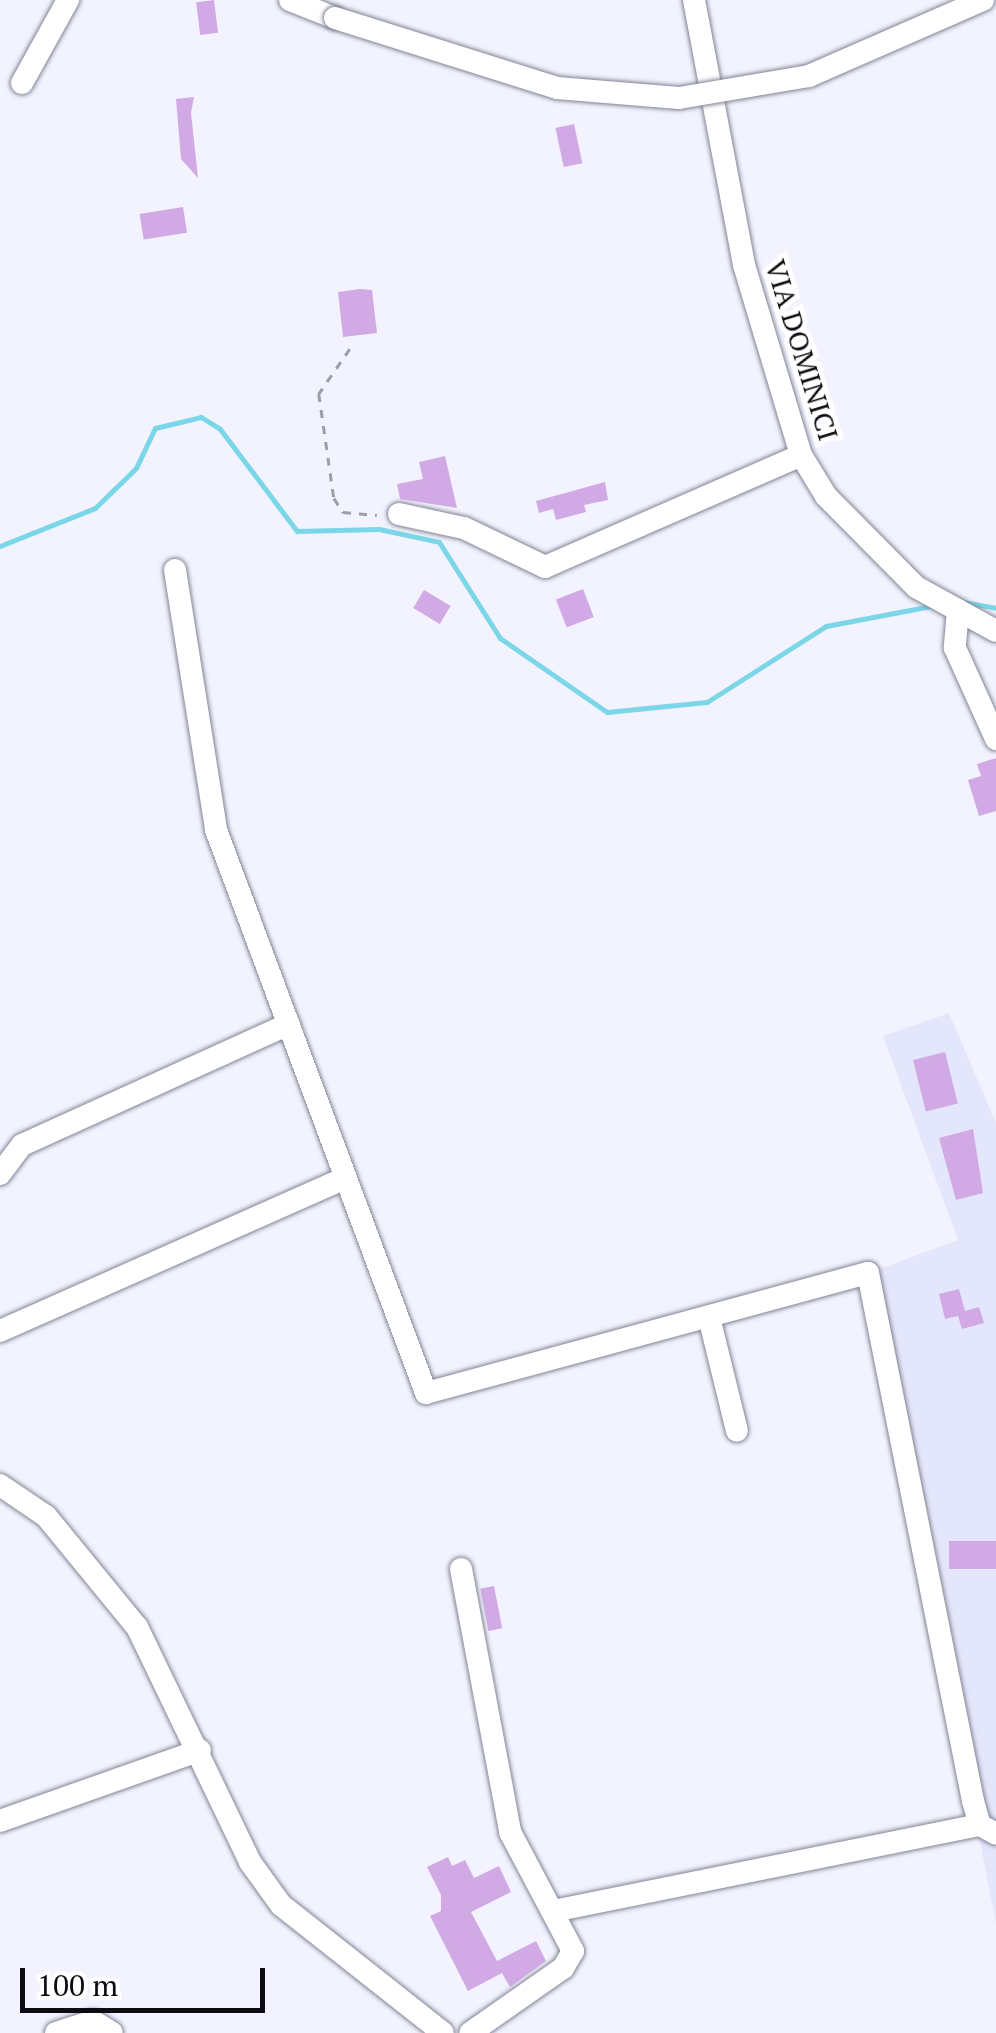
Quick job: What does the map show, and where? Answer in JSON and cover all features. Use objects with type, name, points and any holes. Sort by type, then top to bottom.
[{"type":"street","points":[[22,83],[68,0]]},
{"type":"street","points":[[290,0],[534,82],[648,99],[809,76],[983,0]]},
{"type":"street","name":"VIA DOMINICI","points":[[694,0],[744,265],[800,455],[873,548],[949,605],[996,631]]},
{"type":"street","points":[[399,514],[464,528],[545,567],[800,455]]},
{"type":"street","points":[[174,570],[216,830],[426,1393],[868,1272],[988,1829],[558,1910]]},
{"type":"street","points":[[949,605],[955,648],[996,739]]},
{"type":"street","points":[[0,1174],[22,1145],[289,1024]]},
{"type":"street","points":[[0,1331],[346,1178]]},
{"type":"street","points":[[708,1317],[736,1430]]},
{"type":"street","points":[[0,1485],[46,1516],[138,1627],[200,1750],[250,1862],[281,1905],[444,2033]]},
{"type":"street","points":[[461,1569],[510,1832],[558,1910],[571,1961],[470,2033]]},
{"type":"street","points":[[0,1821],[200,1750]]},
{"type":"street","points":[[56,2033],[93,2021],[112,2033]]},
{"type":"path","points":[[350,348],[319,394],[334,498],[350,515],[399,514]]},
{"type":"shaded area","points":[[949,1013],[996,1123],[996,1923],[868,1273],[958,1240],[883,1036]]},
{"type":"building","points":[[214,0],[218,33],[200,35],[196,2]]},
{"type":"building","points":[[194,97],[191,113],[198,178],[181,159],[176,99]]},
{"type":"building","points":[[574,124],[582,163],[564,167],[555,128]]},
{"type":"building","points":[[183,207],[187,233],[144,240],[140,214]]},
{"type":"building","points":[[372,290],[377,333],[343,337],[338,292]]},
{"type":"building","points":[[445,456],[457,508],[400,499],[397,484],[423,479],[419,462]]},
{"type":"building","points":[[605,482],[608,500],[584,505],[586,512],[556,520],[553,509],[539,513],[536,501]]},
{"type":"building","points":[[583,589],[594,617],[567,627],[556,599]]},
{"type":"building","points":[[424,590],[451,606],[440,624],[413,608]]},
{"type":"building","points":[[996,758],[996,811],[979,816],[968,780],[981,776],[977,764]]},
{"type":"building","points":[[945,1052],[958,1103],[926,1111],[913,1060]]},
{"type":"building","points":[[973,1129],[983,1193],[956,1200],[939,1138]]},
{"type":"building","points":[[959,1289],[965,1311],[979,1307],[984,1323],[962,1329],[958,1316],[945,1319],[939,1294]]},
{"type":"building","points":[[949,1541],[996,1541],[996,1569],[949,1569]]},
{"type":"building","points":[[494,1586],[502,1628],[488,1631],[480,1589]]},
{"type":"building","points":[[448,1857],[452,1866],[465,1860],[474,1878],[499,1866],[511,1892],[471,1912],[497,1961],[536,1941],[546,1961],[510,1987],[502,1973],[468,1991],[430,1916],[441,1911],[441,1895],[427,1867]]},
{"type":"waterway","points":[[0,546],[95,508],[136,468],[155,428],[201,417],[220,429],[297,531],[379,529],[439,542],[500,638],[607,712],[707,702],[826,626],[931,606]]},
{"type":"waterway","points":[[957,601],[996,608]]}]
